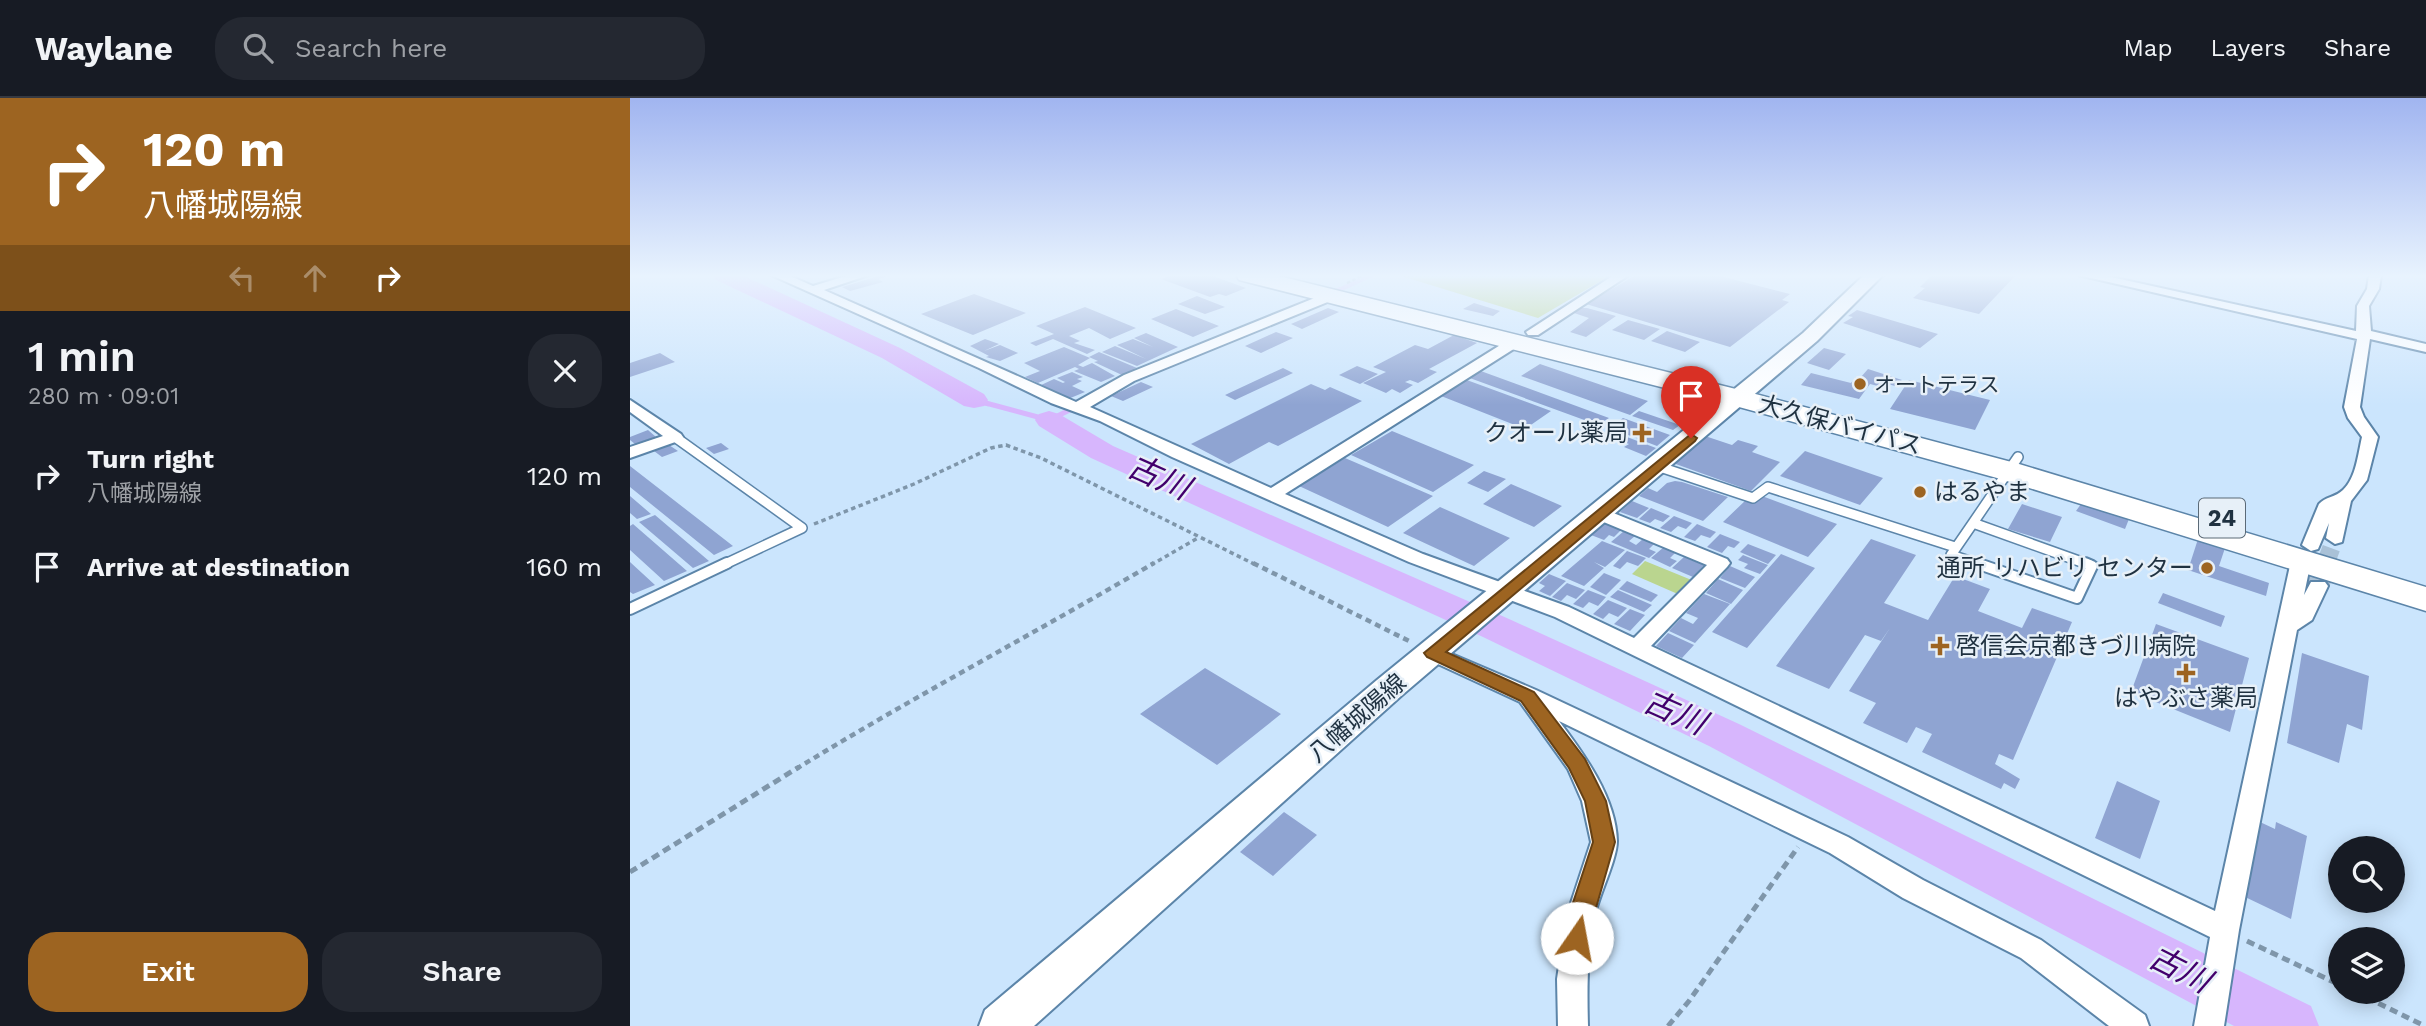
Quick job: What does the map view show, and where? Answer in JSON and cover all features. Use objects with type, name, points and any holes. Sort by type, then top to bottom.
[{"type":"highway","name":"大久保バイパス","points":[[1450,318],[1745,392],[2013,464],[2316,557],[2426,599]]},
{"type":"highway","name":"大久保バイパス","points":[[1453,318],[1524,337]]},
{"type":"highway","name":"大久保バイパス","points":[[2316,557],[2426,580]]},
{"type":"main road","name":"八幡城陽線","points":[[1001,1026],[1438,649],[1829,318]]},
{"type":"street","points":[[876,318],[1502,595],[1562,612],[2225,930]]},
{"type":"street","points":[[1077,408],[1129,378],[1271,318]]},
{"type":"street","points":[[1273,494],[1554,318]]},
{"type":"street","points":[[2285,318],[2426,348]]},
{"type":"street","points":[[2209,1026],[2225,930],[2286,628],[2343,502],[2354,492],[2370,436],[2356,418],[2352,407],[2363,318]]},
{"type":"street","points":[[630,404],[675,437]]},
{"type":"street","points":[[630,453],[675,437]]},
{"type":"street","points":[[2316,557],[2328,504],[2343,502]]},
{"type":"street","points":[[1600,514],[1720,563],[1637,648]]},
{"type":"street","points":[[1438,649],[1528,696],[1810,831],[1913,889],[2031,949],[2134,1026]]},
{"type":"street","points":[[1528,696],[1577,764],[1595,801],[1604,842],[1580,918],[1572,979],[1573,1026]]},
{"type":"lane","points":[[630,609],[802,528],[675,437]]},
{"type":"lane","points":[[1972,523],[2092,566],[2077,598],[1951,555],[1972,523],[1995,494],[2013,464]]},
{"type":"lane","points":[[1657,466],[1754,498],[1768,487],[1955,547]]},
{"type":"path","points":[[802,528],[914,484],[992,448],[1006,445],[1041,458],[1199,538],[1438,649]]},
{"type":"path","points":[[630,872],[890,712],[1199,538]]},
{"type":"path","points":[[1668,1026],[1689,1001],[1810,831]]},
{"type":"path","points":[[2225,930],[2328,979]]},
{"type":"path","points":[[2380,1004],[2425,1026]]},
{"type":"green space","points":[[1645,561],[1694,581],[1680,595],[1632,574]]},
{"type":"building","points":[[932,318],[1013,318],[973,335]]},
{"type":"building","points":[[1056,318],[1112,318],[1136,328],[1110,339],[1089,328],[1069,336],[1080,341],[1074,343],[1095,350],[1087,354],[1053,339],[1036,346],[1030,343],[1054,334],[1036,326]]},
{"type":"building","points":[[1200,318],[1219,326],[1193,337],[1151,319]]},
{"type":"building","points":[[1304,318],[1325,318],[1302,329],[1291,324]]},
{"type":"building","points":[[1589,318],[1613,318],[1586,337],[1570,332]]},
{"type":"building","points":[[1634,318],[1768,318],[1730,347]]},
{"type":"building","points":[[1851,318],[1885,318],[1938,334],[1920,348],[1843,323]]},
{"type":"building","points":[[1628,320],[1660,329],[1644,340],[1612,330]]},
{"type":"building","points":[[1667,331],[1700,342],[1685,352],[1651,341]]},
{"type":"building","points":[[1276,332],[1293,338],[1261,353],[1245,346]]},
{"type":"building","points":[[1146,333],[1178,347],[1137,366],[1102,352],[1115,346],[1146,359],[1117,345],[1133,339],[1153,347],[1134,338]]},
{"type":"building","points":[[1454,335],[1477,343],[1429,369],[1437,372],[1418,383],[1410,380],[1405,382],[1413,385],[1400,393],[1392,389],[1386,393],[1363,383],[1386,372],[1373,367],[1415,345],[1428,349]]},
{"type":"building","points":[[985,339],[999,344],[984,351],[1000,345],[1018,353],[1000,361],[986,357],[989,356],[970,346]]},
{"type":"building","points":[[1064,347],[1090,358],[1078,365],[1083,367],[1092,363],[1115,376],[1101,382],[1074,371],[1079,369],[1075,367],[1038,383],[1025,377],[1040,371],[1024,363]]},
{"type":"building","points":[[1824,348],[1846,354],[1829,370],[1807,363]]},
{"type":"building","points":[[1099,352],[1137,368],[1122,375],[1089,357]]},
{"type":"building","points":[[660,353],[675,362],[630,377],[630,363]]},
{"type":"building","points":[[1540,364],[1648,401],[1630,415],[1521,376]]},
{"type":"building","points":[[1357,366],[1378,374],[1360,384],[1339,375]]},
{"type":"building","points":[[1283,368],[1293,373],[1235,400],[1225,395]]},
{"type":"building","points":[[1868,369],[1902,380],[1895,386],[1881,382],[1878,386],[1870,384],[1859,399],[1801,385],[1811,373],[1851,383],[1856,377],[1868,380],[1861,377]]},
{"type":"building","points":[[1478,370],[1609,418],[1598,425],[1467,377]]},
{"type":"building","points":[[1072,372],[1083,377],[1077,379],[1082,381],[1072,386],[1085,392],[1068,399],[1039,386],[1054,379],[1063,383],[1065,382],[1057,378]]},
{"type":"building","points":[[1464,379],[1551,411],[1525,429],[1436,394]]},
{"type":"building","points":[[1909,380],[1990,400],[1975,430],[1890,409]]},
{"type":"building","points":[[1141,382],[1153,387],[1123,401],[1111,396]]},
{"type":"building","points":[[1311,384],[1325,390],[1330,387],[1362,401],[1278,446],[1269,442],[1229,464],[1191,444]]},
{"type":"building","points":[[1639,411],[1680,425],[1673,430],[1632,416]]},
{"type":"building","points":[[1623,418],[1670,435],[1657,446],[1610,428]]},
{"type":"building","points":[[648,430],[656,437],[635,444],[630,440],[630,437]]},
{"type":"building","points":[[1392,431],[1474,465],[1433,492],[1351,455]]},
{"type":"building","points":[[1619,434],[1656,448],[1646,456],[1624,447],[1629,444],[1614,438]]},
{"type":"building","points":[[1705,436],[1732,445],[1738,440],[1758,446],[1752,452],[1780,462],[1751,491],[1673,463]]},
{"type":"building","points":[[721,443],[729,449],[714,454],[706,448]]},
{"type":"building","points":[[669,445],[678,451],[662,457],[654,451]]},
{"type":"building","points":[[1805,451],[1883,478],[1860,505],[1780,476]]},
{"type":"building","points":[[1345,458],[1433,496],[1388,527],[1299,486]]},
{"type":"building","points":[[630,466],[733,546],[714,555],[630,487]]},
{"type":"building","points":[[1484,471],[1506,479],[1488,492],[1467,483]]},
{"type":"building","points":[[1675,481],[1728,497],[1703,521],[1639,496],[1648,488],[1657,492],[1667,483]]},
{"type":"building","points":[[1511,484],[1562,506],[1534,527],[1483,504]]},
{"type":"building","points":[[630,496],[651,514],[637,519],[630,513]]},
{"type":"building","points":[[1762,496],[1837,524],[1808,557],[1723,522],[1748,498],[1757,501]]},
{"type":"building","points":[[1632,501],[1649,508],[1637,518],[1620,512]]},
{"type":"building","points":[[2022,504],[2062,517],[2050,542],[2008,529]]},
{"type":"building","points":[[2081,504],[2129,519],[2125,529],[2076,511]]},
{"type":"building","points":[[1440,507],[1510,538],[1474,566],[1403,533]]},
{"type":"building","points":[[1651,508],[1670,516],[1663,522],[1655,519],[1650,523],[1639,519]]},
{"type":"building","points":[[655,515],[709,561],[693,568],[639,522]]},
{"type":"building","points":[[1674,516],[1692,523],[1686,529],[1678,526],[1671,532],[1660,528]]},
{"type":"building","points":[[1605,523],[1622,529],[1614,537],[1609,535],[1604,540],[1591,535]]},
{"type":"building","points":[[633,524],[687,571],[664,581],[630,550],[630,526]]},
{"type":"building","points":[[1697,524],[1716,532],[1710,538],[1701,535],[1695,541],[1684,537]]},
{"type":"building","points":[[1624,531],[1635,536],[1629,541],[1636,545],[1644,538],[1655,543],[1649,549],[1656,552],[1649,558],[1611,542]]},
{"type":"building","points":[[1720,534],[1740,542],[1734,548],[1728,546],[1722,553],[1707,547]]},
{"type":"building","points":[[1871,539],[1916,555],[1884,603],[1928,620],[1955,576],[1990,589],[1978,611],[2022,628],[2032,608],[2072,622],[2013,760],[1999,754],[1995,764],[2020,779],[2015,789],[2004,783],[2001,789],[1922,752],[1932,734],[1916,727],[1907,743],[1863,723],[1876,703],[1849,691],[1890,628],[1881,641],[1865,635],[1829,689],[1776,666]]},
{"type":"building","name":"通所 リハビリ センター","points":[[2198,539],[2225,548],[2219,566],[2269,583],[2266,596],[2188,570]]},
{"type":"building","points":[[1602,541],[1625,550],[1605,567],[1594,562],[1604,568],[1584,586],[1561,576]]},
{"type":"building","points":[[1748,544],[1776,555],[1768,564],[1740,552]]},
{"type":"building","points":[[1664,547],[1676,552],[1670,558],[1677,561],[1670,567],[1651,558]]},
{"type":"building","points":[[1627,551],[1646,558],[1638,566],[1627,562],[1620,569],[1613,566]]},
{"type":"building","points":[[1781,554],[1815,568],[1747,648],[1712,632]]},
{"type":"building","points":[[1743,555],[1768,565],[1760,574],[1744,568],[1748,564],[1738,560]]},
{"type":"building","points":[[1684,557],[1704,565],[1693,577],[1672,568]]},
{"type":"building","points":[[630,562],[655,585],[633,594],[630,592]]},
{"type":"building","points":[[1730,566],[1755,577],[1745,588],[1720,578]]},
{"type":"building","points":[[1604,573],[1621,580],[1606,595],[1590,587]]},
{"type":"building","points":[[1549,574],[1566,581],[1550,596],[1539,591],[1545,586],[1539,583]]},
{"type":"building","points":[[1718,579],[1743,590],[1731,604],[1706,593]]},
{"type":"building","points":[[1627,581],[1658,595],[1651,602],[1619,589]]},
{"type":"building","points":[[1567,583],[1585,590],[1576,599],[1567,595],[1561,601],[1552,597]]},
{"type":"building","points":[[1588,590],[1606,597],[1598,606],[1589,602],[1583,608],[1573,604]]},
{"type":"building","points":[[1618,590],[1652,605],[1644,612],[1610,597]]},
{"type":"building","points":[[2163,593],[2225,616],[2221,627],[2158,603]]},
{"type":"building","points":[[1704,594],[1730,604],[1695,643],[1669,631],[1681,618],[1693,624],[1698,618],[1686,613]]},
{"type":"building","points":[[1608,600],[1627,608],[1618,617],[1609,613],[1603,619],[1593,614]]},
{"type":"building","points":[[1630,609],[1645,615],[1630,631],[1614,624]]},
{"type":"building","points":[[2156,624],[2249,658],[2230,732],[2131,692]]},
{"type":"building","points":[[1668,633],[1694,645],[1682,658],[1656,646]]},
{"type":"building","points":[[2302,653],[2369,676],[2362,730],[2347,724],[2339,763],[2287,743]]},
{"type":"building","points":[[1205,668],[1281,714],[1217,765],[1140,714]]},
{"type":"building","points":[[2117,781],[2160,801],[2140,859],[2095,838]]},
{"type":"building","points":[[1284,812],[1317,835],[1273,876],[1240,852]]},
{"type":"building","points":[[2260,822],[2275,829],[2276,822],[2307,836],[2291,919],[2243,896]]},
{"type":"waterway","name":"古川","points":[[817,318],[891,353],[974,400]]},
{"type":"waterway","points":[[974,400],[988,404]]},
{"type":"waterway","points":[[982,402],[1049,420],[1076,407]]},
{"type":"waterway","name":"古川","points":[[1049,420],[1102,452],[1496,628],[1724,735],[2291,1026]]},
{"type":"tunnel","points":[[2325,565],[2335,538]]},
{"type":"tunnel","points":[[2318,586],[2326,563]]},
{"type":"place","name":"オートテラス","points":[[1860,384]]},
{"type":"place","name":"クオール薬局","points":[[1642,433]]},
{"type":"place","name":"はるやま","points":[[1920,492]]},
{"type":"place","name":"通所 リハビリ センター","points":[[2207,568]]},
{"type":"place","name":"啓信会京都きづ川病院","points":[[1940,646]]},
{"type":"place","name":"はやぶさ薬局","points":[[2186,673]]},
{"type":"route","points":[[1577,938],[1580,918],[1604,842],[1595,801],[1577,764],[1528,696],[1433,653],[1691,438]]}]
